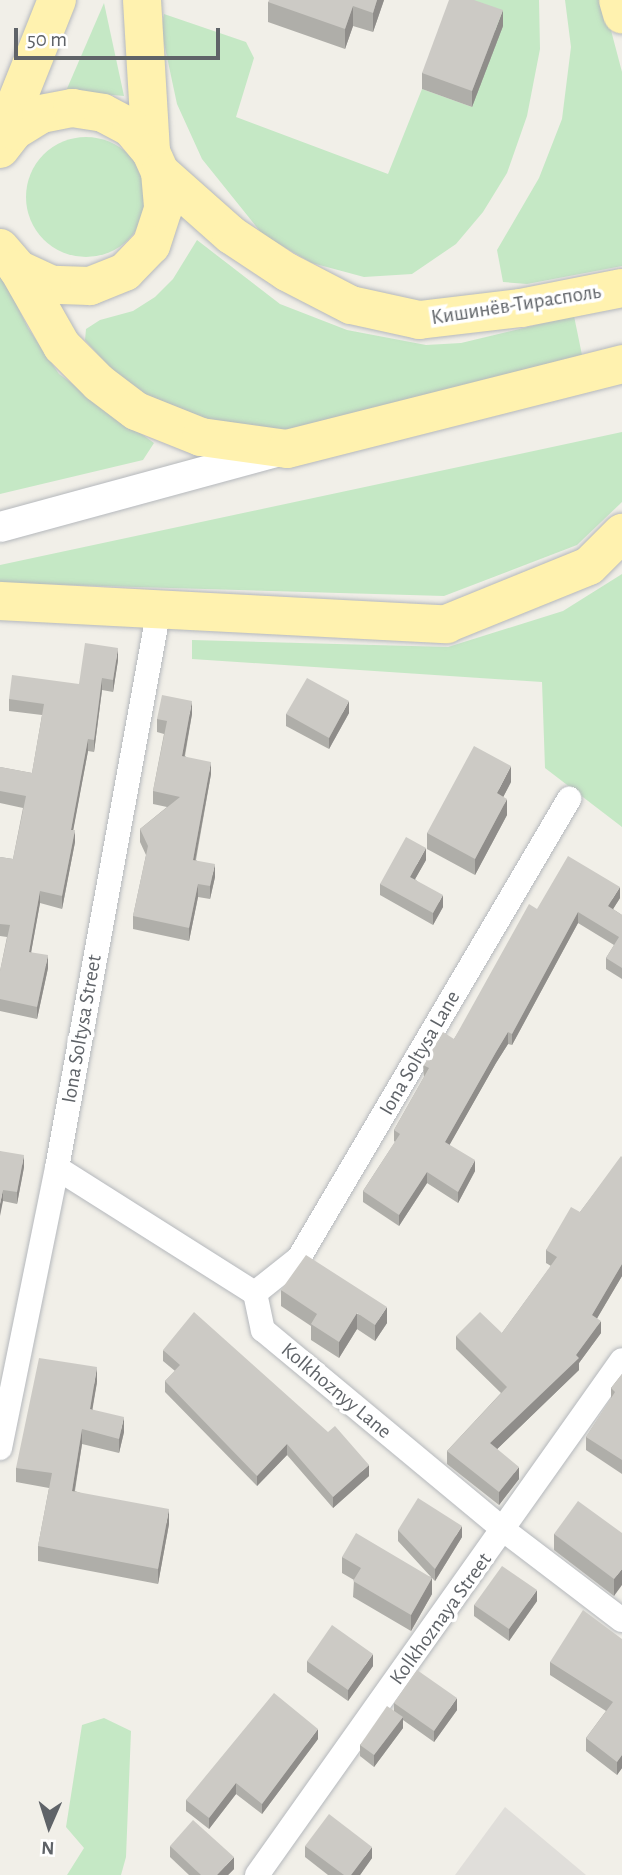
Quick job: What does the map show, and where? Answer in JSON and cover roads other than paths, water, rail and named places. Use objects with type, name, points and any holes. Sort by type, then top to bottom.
[{"type":"main road","points":[[0,142],[12,82],[57,0]]},
{"type":"main road","points":[[9,259],[52,285],[90,286],[125,272],[151,244],[163,209],[155,162],[142,0]]},
{"type":"main road","points":[[618,0],[622,14]]},
{"type":"main road","name":"Кишинёв-Тирасполь","points":[[0,149],[15,131],[41,114],[72,108],[112,118],[131,128],[155,162],[231,234],[287,272],[351,305],[419,320],[521,308],[622,288]]},
{"type":"main road","points":[[9,259],[62,346],[99,383],[136,411],[201,437],[287,449],[619,364]]},
{"type":"main road","points":[[0,601],[446,624],[589,566],[622,533]]},
{"type":"street","points":[[0,527],[287,449]]},
{"type":"street","name":"Iona Soltysa Street","points":[[0,1448],[57,1168],[159,609]]},
{"type":"street","name":"Iona Soltysa Lane","points":[[256,1293],[299,1258],[569,799]]},
{"type":"street","points":[[57,1168],[256,1293]]},
{"type":"street","name":"Kolkhoznyy Lane","points":[[256,1293],[263,1330],[505,1531],[622,1620]]},
{"type":"street","name":"Kolkhoznaya Street","points":[[257,1875],[505,1531],[622,1360]]}]
